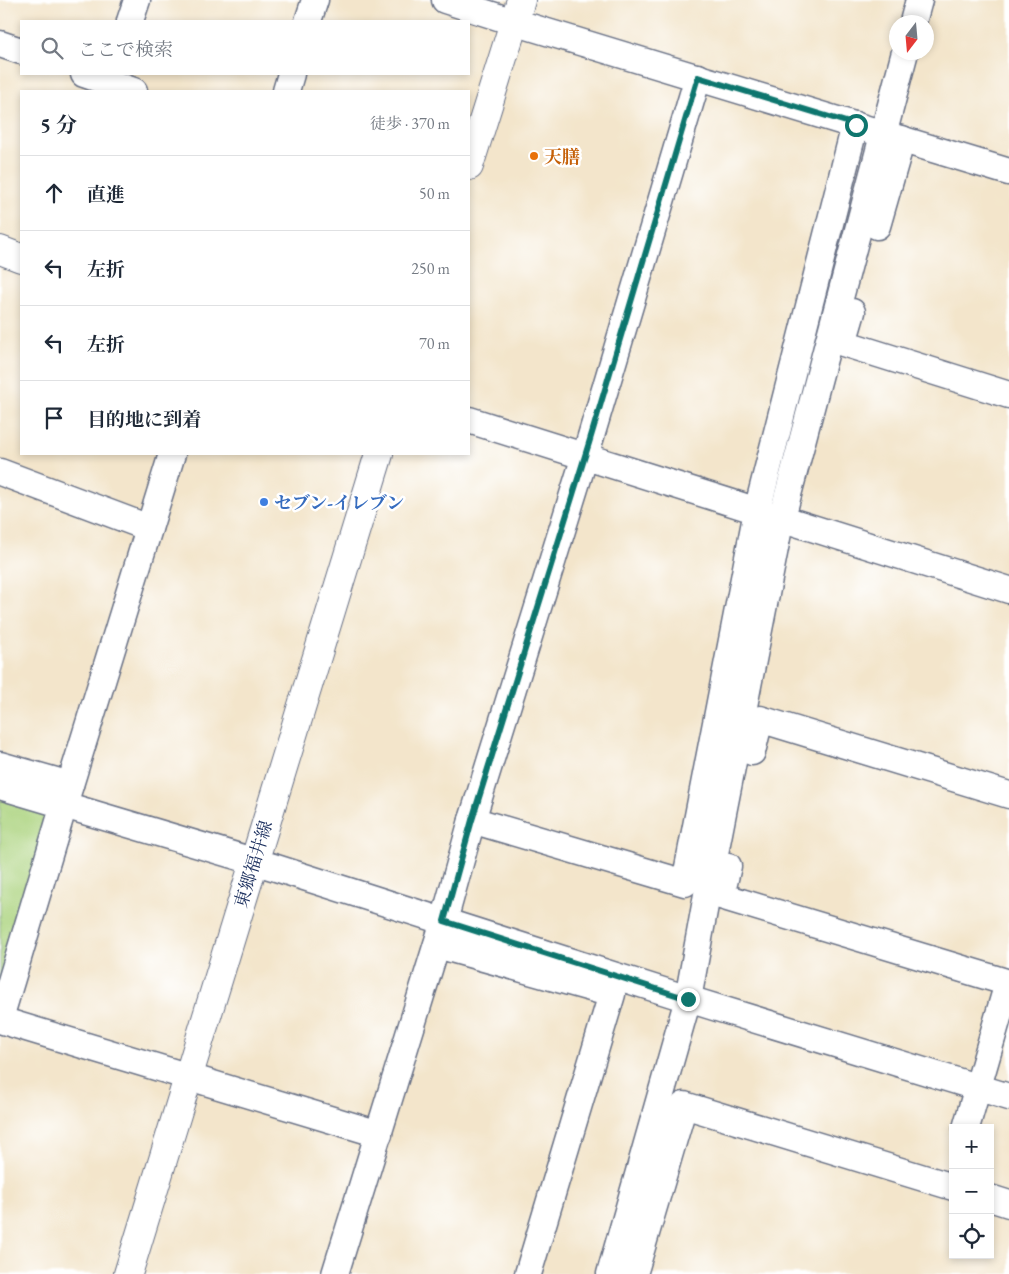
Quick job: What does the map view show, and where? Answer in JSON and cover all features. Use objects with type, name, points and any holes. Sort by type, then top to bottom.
[{"type":"main road","points":[[470,163],[517,11]]},
{"type":"main road","points":[[0,250],[20,258]]},
{"type":"main road","name":"東郷福井線","points":[[128,1274],[379,455]]},
{"type":"street","points":[[130,20],[137,0]]},
{"type":"street","points":[[308,20],[315,0]]},
{"type":"street","points":[[445,0],[517,11],[698,77],[1009,172]]},
{"type":"street","points":[[915,15],[919,0]]},
{"type":"street","points":[[0,44],[20,51]]},
{"type":"street","points":[[903,60],[892,136],[843,343],[1009,395]]},
{"type":"street","points":[[90,75],[110,78],[132,90]]},
{"type":"street","points":[[286,90],[291,75]]},
{"type":"street","points":[[335,1274],[441,933],[472,820],[585,456],[698,77]]},
{"type":"street","points":[[472,820],[685,883],[757,511],[856,125]]},
{"type":"street","points":[[785,506],[892,136]]},
{"type":"street","points":[[470,420],[1009,590]]},
{"type":"street","points":[[172,455],[0,1018],[379,1134]]},
{"type":"street","points":[[0,472],[149,528]]},
{"type":"street","points":[[610,1274],[688,999],[778,533]]},
{"type":"street","points":[[967,1124],[1009,983],[721,896],[760,719],[1009,795]]},
{"type":"street","points":[[0,765],[67,795],[253,861],[441,933],[612,994],[528,1274]]},
{"type":"street","points":[[0,786],[67,795]]},
{"type":"street","points":[[441,933],[688,999],[1009,1097]]},
{"type":"street","points":[[634,1274],[684,1105],[949,1180]]},
{"type":"street","points":[[994,1199],[1009,1204]]},
{"type":"green space","points":[[0,796],[53,812],[0,984]]},
{"type":"place","name":"天膳","points":[[534,156]]},
{"type":"place","name":"セブン-イレブン","points":[[264,502]]},
{"type":"route","points":[[688,999],[444,921],[472,820],[589,443],[698,77],[856,125]]}]
